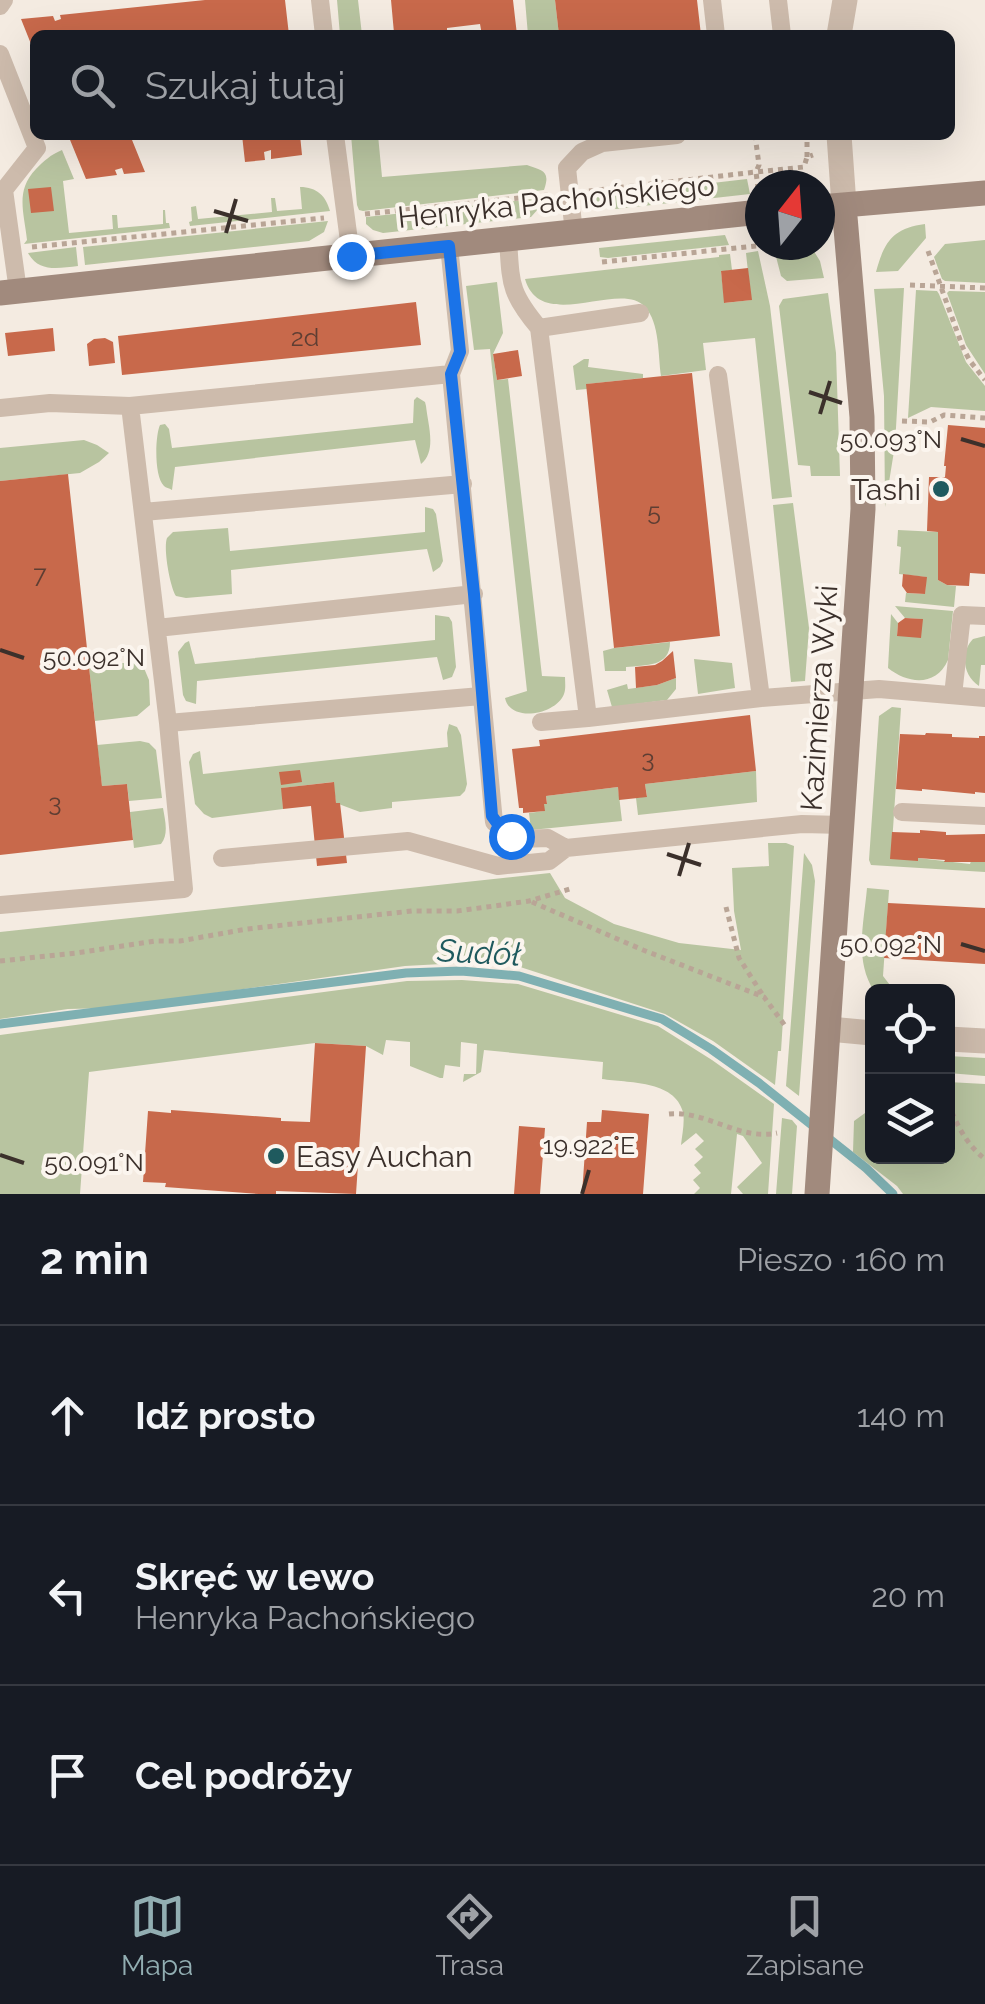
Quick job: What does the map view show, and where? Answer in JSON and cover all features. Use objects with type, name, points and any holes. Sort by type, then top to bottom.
[{"type":"street","points":[[840,30],[844,0]]},
{"type":"street","points":[[835,176],[839,140]]},
{"type":"street","points":[[835,206],[985,193]]},
{"type":"street","name":"Henryka Pachońskiego","points":[[9,292],[574,233],[745,206]]},
{"type":"street","name":"Kazimierza Wyki","points":[[818,1181],[861,550],[863,458],[858,362],[835,224]]},
{"type":"street","points":[[829,1030],[865,1033]]},
{"type":"street","points":[[955,1040],[985,1042]]},
{"type":"lane","points":[[320,0],[323,30]]},
{"type":"lane","points":[[712,0],[715,30]]},
{"type":"lane","points":[[778,0],[781,30]]},
{"type":"lane","points":[[0,54],[30,130]]},
{"type":"lane","points":[[9,292],[11,249],[4,190],[37,148],[34,140]]},
{"type":"lane","points":[[337,140],[351,256]]},
{"type":"lane","points":[[574,233],[567,168],[590,147],[623,140]]},
{"type":"lane","points":[[508,240],[512,288],[539,328],[588,718]]},
{"type":"lane","points":[[449,246],[460,352],[451,374],[494,822],[518,839],[548,838],[566,848]]},
{"type":"lane","points":[[539,328],[640,312]]},
{"type":"lane","points":[[0,408],[50,403],[130,406],[451,374]]},
{"type":"lane","points":[[718,375],[761,698]]},
{"type":"lane","points":[[0,905],[184,889],[130,406]]},
{"type":"lane","points":[[143,512],[463,484]]},
{"type":"lane","points":[[157,628],[474,594]]},
{"type":"lane","points":[[953,695],[962,615],[985,616]]},
{"type":"lane","points":[[541,722],[879,689],[985,698]]},
{"type":"lane","points":[[168,723],[481,696]]},
{"type":"lane","points":[[902,812],[985,816]]},
{"type":"lane","points":[[222,858],[408,841],[498,866],[549,861],[566,848],[802,824],[843,825]]},
{"type":"path","points":[[756,140],[757,170]]},
{"type":"path","points":[[775,170],[804,167],[810,156],[808,140]]},
{"type":"path","points":[[11,249],[745,173]]},
{"type":"path","points":[[602,262],[745,247]]},
{"type":"path","points":[[928,250],[963,348],[985,380]]},
{"type":"path","points":[[910,285],[985,288]]},
{"type":"path","points":[[902,421],[930,422],[944,415],[985,418]]},
{"type":"path","points":[[0,961],[180,941],[247,929],[529,901],[570,889]]},
{"type":"path","points":[[529,901],[764,997]]},
{"type":"path","points":[[726,908],[739,958],[786,1027]]},
{"type":"path","points":[[670,1114],[683,1112],[747,1133],[777,1133]]},
{"type":"path","points":[[955,1119],[974,1150],[985,1159]]},
{"type":"green space","points":[[337,0],[358,0],[361,30],[340,30]]},
{"type":"green space","points":[[525,0],[555,0],[558,30],[528,30]]},
{"type":"green space","points":[[351,140],[378,140],[382,177],[527,165],[544,172],[546,178],[544,190],[363,211],[357,205]]},
{"type":"green space","points":[[62,150],[74,179],[63,181],[69,233],[113,229],[112,215],[117,215],[118,228],[163,224],[163,210],[170,228],[24,244],[25,185],[42,163]]},
{"type":"green space","points":[[745,179],[745,195],[616,209],[591,197]]},
{"type":"green space","points":[[300,187],[320,193],[330,211],[190,226],[191,207],[196,206],[198,219],[272,212],[271,198],[275,198],[277,211],[302,209]]},
{"type":"green space","points":[[544,198],[531,217],[383,233],[366,224],[366,217]]},
{"type":"green space","points":[[328,221],[324,232],[309,241],[85,265],[83,247]]},
{"type":"green space","points":[[925,224],[926,238],[898,271],[876,272],[892,238],[905,229]]},
{"type":"green space","points":[[725,235],[729,245],[600,257],[599,248]]},
{"type":"green space","points":[[985,240],[985,283],[942,279],[934,257],[945,244]]},
{"type":"green space","points":[[76,247],[78,266],[44,266],[28,253]]},
{"type":"green space","points":[[730,254],[732,270],[721,272],[725,303],[751,300],[747,260],[760,260],[770,306],[792,497],[772,499],[755,338],[703,343],[706,370],[661,376],[656,331],[645,307],[634,300],[618,299],[547,303],[534,295],[525,279]]},
{"type":"green space","points":[[777,260],[819,260],[824,278],[787,281],[781,276]]},
{"type":"green space","points":[[497,282],[503,333],[493,354],[497,380],[508,379],[542,676],[565,677],[565,692],[559,701],[533,713],[515,711],[505,698],[527,691],[490,349],[474,350],[466,286]]},
{"type":"green space","points":[[904,288],[895,445],[885,507],[884,396],[874,289]]},
{"type":"green space","points":[[916,290],[939,294],[966,362],[985,386],[985,411],[931,407],[908,418]]},
{"type":"green space","points":[[949,291],[985,292],[985,374],[966,345]]},
{"type":"green space","points":[[828,293],[836,353],[840,476],[811,476],[810,466],[798,465],[779,306],[783,299]]},
{"type":"green space","points":[[589,359],[588,367],[643,374],[643,378],[587,384],[587,389],[576,390],[573,366]]},
{"type":"green space","points":[[417,397],[425,402],[430,437],[429,452],[421,464],[415,440],[175,467],[172,490],[164,486],[158,474],[156,447],[160,425],[169,429],[172,448],[413,423]]},
{"type":"green space","points":[[84,440],[109,453],[80,473],[0,481],[0,448]]},
{"type":"green space","points":[[793,503],[809,628],[805,681],[791,682],[773,505]]},
{"type":"green space","points":[[425,507],[436,514],[443,561],[433,572],[427,549],[231,570],[232,594],[186,598],[176,596],[172,585],[166,543],[173,532],[228,528],[230,551],[425,532]]},
{"type":"green space","points":[[898,530],[938,532],[938,580],[956,586],[954,607],[905,602],[906,593],[925,594],[926,577],[899,574]]},
{"type":"green space","points":[[895,606],[953,611],[948,660],[929,679],[913,680],[888,668],[891,614],[898,623],[897,635],[922,619],[905,618]]},
{"type":"green space","points":[[435,615],[449,617],[452,622],[456,667],[452,677],[443,680],[437,657],[197,681],[196,704],[186,701],[183,695],[178,652],[189,641],[195,664],[435,640]]},
{"type":"green space","points":[[985,636],[985,665],[981,665],[979,686],[969,676],[965,657],[973,639]]},
{"type":"green space","points":[[670,642],[666,656],[656,663],[626,667],[626,671],[605,671],[603,651]]},
{"type":"green space","points":[[694,659],[732,663],[735,688],[698,694]]},
{"type":"green space","points":[[141,661],[149,680],[150,705],[137,716],[95,721],[89,667]]},
{"type":"green space","points":[[676,678],[676,689],[667,700],[612,707],[607,690],[627,684],[628,689],[657,685]]},
{"type":"green space","points":[[892,707],[901,708],[891,859],[985,862],[985,872],[871,865],[879,716]]},
{"type":"green space","points":[[449,724],[457,727],[461,735],[467,784],[460,796],[392,802],[392,808],[360,812],[336,803],[333,782],[282,788],[283,809],[212,818],[195,804],[189,762],[200,751],[203,774],[448,747]]},
{"type":"green space","points":[[140,741],[156,750],[162,798],[129,801],[127,784],[102,786],[97,745]]},
{"type":"green space","points":[[756,771],[757,802],[638,815],[636,798],[647,796],[645,784]]},
{"type":"green space","points":[[618,787],[622,821],[531,830],[529,813],[544,811],[546,796]]},
{"type":"green space","points":[[163,808],[166,831],[161,844],[134,848],[130,812]]},
{"type":"green space","points":[[768,843],[794,846],[781,1051],[775,1085],[713,1041],[665,1014],[514,965],[405,966],[111,1008],[68,1009],[0,1019],[0,932],[550,873],[565,898],[614,924],[679,943],[741,950],[732,868],[769,866]]},
{"type":"green space","points":[[804,853],[812,865],[815,881],[799,1096],[786,1086]]},
{"type":"green space","points":[[867,888],[889,890],[883,976],[889,984],[870,984],[864,967]]},
{"type":"green space","points":[[407,981],[518,984],[658,1026],[712,1060],[774,1104],[768,1194],[743,1194],[737,1187],[762,1163],[743,1136],[737,1134],[731,1194],[694,1194],[700,1188],[693,1180],[701,1173],[694,1165],[703,1157],[695,1149],[704,1141],[696,1133],[681,1145],[684,1116],[678,1102],[649,1085],[602,1079],[603,1062],[484,1050],[481,1072],[463,1082],[464,1074],[476,1074],[477,1044],[461,1042],[460,1067],[445,1065],[440,1078],[410,1066],[410,1042],[386,1040],[383,1055],[366,1046],[315,1043],[89,1072],[80,1194],[0,1194],[0,1035]]},
{"type":"green space","points":[[955,1056],[985,1058],[985,1076],[955,1074]]},
{"type":"green space","points":[[955,1082],[985,1084],[985,1194],[903,1194],[869,1164],[955,1164]]},
{"type":"green space","points":[[865,1113],[865,1161],[853,1152],[854,1121]]},
{"type":"green space","points":[[782,1118],[797,1126],[792,1194],[776,1194]]},
{"type":"building","points":[[205,0],[285,0],[288,30],[30,30],[30,42],[21,19],[53,16],[55,21],[61,19],[60,15]]},
{"type":"building","points":[[391,0],[513,0],[516,30],[481,30],[480,24],[447,30],[394,30]]},
{"type":"building","points":[[555,0],[697,0],[700,30],[558,30]]},
{"type":"building","points":[[70,140],[132,140],[145,172],[124,174],[122,168],[115,170],[117,175],[86,179]]},
{"type":"building","points":[[243,140],[300,140],[302,155],[271,159],[271,150],[264,152],[265,160],[245,162]]},
{"type":"building","points":[[51,187],[54,211],[31,213],[28,189]]},
{"type":"building","points":[[748,268],[752,300],[724,303],[721,271]]},
{"type":"building","points":[[416,302],[421,345],[122,375],[118,336]]},
{"type":"building","points":[[53,328],[55,351],[8,356],[5,333]]},
{"type":"building","points":[[105,338],[113,342],[115,363],[89,366],[87,344]]},
{"type":"building","points":[[518,350],[522,376],[497,380],[493,354]]},
{"type":"building","points":[[692,373],[720,636],[614,648],[586,384]]},
{"type":"building","points":[[948,425],[985,428],[985,574],[970,573],[969,586],[947,585],[938,580],[938,532],[927,531],[929,477],[945,477]]},
{"type":"building","points":[[68,474],[102,786],[127,784],[133,840],[0,855],[0,481]]},
{"type":"building","points":[[903,574],[927,577],[925,594],[907,593],[902,586]]},
{"type":"building","points":[[905,618],[923,619],[921,638],[897,636],[898,623]]},
{"type":"building","points":[[673,651],[676,678],[636,688],[635,667],[655,665]]},
{"type":"building","points":[[750,715],[756,771],[645,784],[647,797],[619,800],[618,787],[546,796],[545,811],[523,813],[523,808],[519,808],[512,749],[540,746],[539,740]]},
{"type":"building","points":[[900,734],[985,736],[985,793],[896,789]]},
{"type":"building","points":[[300,770],[302,782],[281,785],[279,772]]},
{"type":"building","points":[[334,782],[347,863],[317,866],[311,806],[283,809],[281,788]]},
{"type":"building","points":[[920,830],[946,835],[985,834],[985,862],[890,859],[892,832]]},
{"type":"building","points":[[888,903],[985,908],[985,964],[884,958]]},
{"type":"building","points":[[315,1043],[366,1046],[356,1194],[259,1194],[143,1182],[148,1111],[310,1122]]},
{"type":"building","points":[[602,1110],[649,1114],[643,1194],[582,1194],[587,1122],[601,1122]]},
{"type":"building","points":[[519,1126],[545,1128],[540,1194],[514,1194]]},
{"type":"waterway","name":"Sudół","points":[[0,1024],[406,973],[461,971],[519,976],[662,1019],[759,1083],[893,1194]]},
{"type":"place","name":"Tashi","points":[[941,489]]},
{"type":"place","name":"Easy Auchan","points":[[276,1156]]},
{"type":"route","points":[[351,256],[449,246],[460,352],[451,374],[492,816],[511,836]]}]
